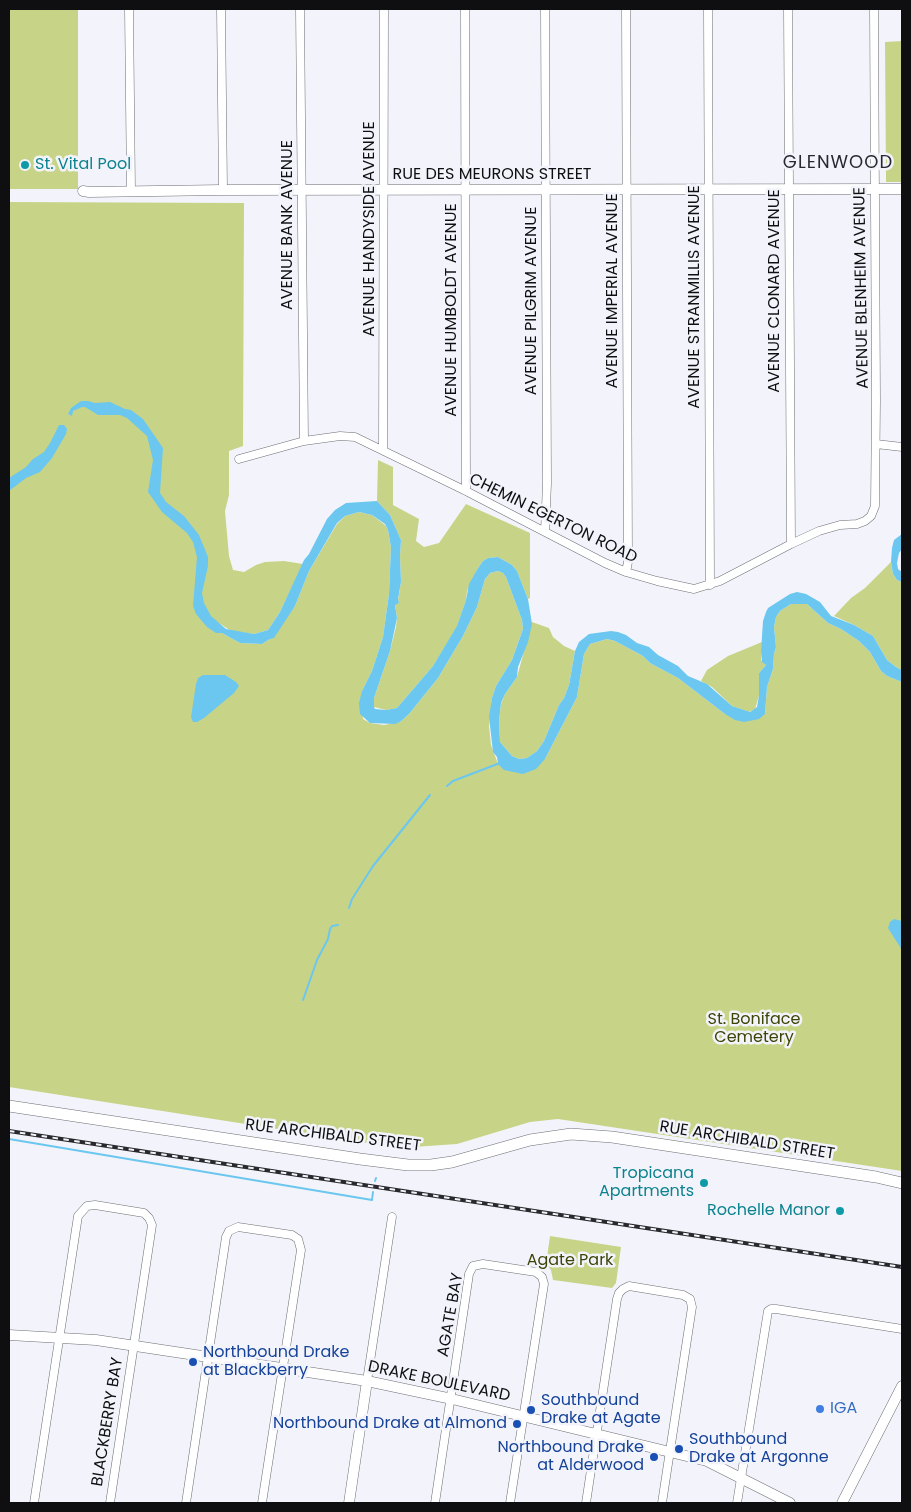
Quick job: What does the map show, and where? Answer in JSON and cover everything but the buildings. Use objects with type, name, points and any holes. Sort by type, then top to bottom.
[{"type":"main road","name":"RUE ARCHIBALD STREET","points":[[9,1105],[408,1165],[431,1165],[452,1162],[530,1140],[571,1134],[612,1137],[876,1177],[902,1183]]},
{"type":"main road","name":"RUE ARCHIBALD STREET","points":[[876,1177],[902,1178]]},
{"type":"street","points":[[129,9],[131,192]]},
{"type":"street","points":[[221,9],[222,190]]},
{"type":"street","name":"AVENUE BANK AVENUE","points":[[300,9],[304,441]]},
{"type":"street","name":"AVENUE HANDYSIDE AVENUE","points":[[384,9],[384,450]]},
{"type":"street","name":"AVENUE HUMBOLDT AVENUE","points":[[465,9],[466,491]]},
{"type":"street","name":"AVENUE PILGRIM AVENUE","points":[[545,9],[547,483],[545,532]]},
{"type":"street","name":"AVENUE IMPERIAL AVENUE","points":[[626,9],[628,526],[628,562],[626,572]]},
{"type":"street","name":"AVENUE STRANMILLIS AVENUE","points":[[708,9],[710,585]]},
{"type":"street","name":"AVENUE CLONARD AVENUE","points":[[788,9],[791,544]]},
{"type":"street","name":"AVENUE BLENHEIM AVENUE","points":[[874,9],[875,506]]},
{"type":"street","name":"RUE DES MEURONS STREET","points":[[83,191],[902,189]]},
{"type":"street","name":"CHEMIN EGERTON ROAD","points":[[239,459],[304,441],[347,436],[355,437],[626,572],[657,582],[694,589],[710,585],[819,531],[864,521],[871,516],[875,506]]},
{"type":"street","points":[[876,444],[902,447]]},
{"type":"street","name":"BLACKBERRY BAY","points":[[34,1503],[78,1216],[87,1206],[94,1205],[144,1213],[152,1225],[110,1503]]},
{"type":"street","points":[[349,1503],[392,1217]]},
{"type":"street","points":[[186,1503],[226,1237],[232,1228],[243,1227],[292,1235],[298,1239],[301,1250],[262,1503]]},
{"type":"street","name":"AGATE BAY","points":[[452,1399],[469,1274],[474,1266],[483,1264],[536,1272],[542,1277],[544,1284],[524,1415]]},
{"type":"street","points":[[586,1503],[618,1294],[622,1289],[629,1286],[683,1295],[690,1299],[692,1307],[662,1503]]},
{"type":"street","points":[[738,1503],[768,1311],[771,1308],[902,1329]]},
{"type":"street","name":"DRAKE BOULEVARD","points":[[9,1335],[96,1340],[367,1382],[452,1399],[707,1461],[790,1503]]},
{"type":"street","points":[[842,1503],[902,1386]]},
{"type":"street","points":[[435,1503],[452,1399]]},
{"type":"street","points":[[510,1503],[524,1415]]},
{"type":"green space","points":[[9,9],[78,9],[78,189],[9,189]]},
{"type":"green space","points":[[902,41],[902,182],[886,182],[885,42]]},
{"type":"green space","name":"St. Boniface Cemetery","points":[[9,202],[244,203],[243,446],[229,451],[229,495],[225,511],[229,556],[233,570],[244,572],[265,562],[284,561],[303,564],[280,612],[268,630],[254,634],[231,631],[219,623],[222,633],[240,643],[262,644],[270,639],[295,606],[309,571],[337,524],[345,516],[359,512],[372,515],[385,525],[388,530],[391,547],[389,594],[383,637],[372,671],[362,691],[363,719],[370,723],[384,725],[400,722],[409,714],[438,678],[463,636],[477,607],[485,579],[490,573],[498,571],[506,577],[522,620],[523,629],[512,660],[496,686],[492,698],[489,726],[491,745],[498,764],[545,759],[577,697],[584,654],[590,644],[607,639],[615,641],[643,656],[650,663],[678,678],[725,714],[765,714],[767,687],[773,669],[776,647],[774,627],[776,617],[780,611],[791,604],[807,604],[828,623],[859,641],[870,652],[881,671],[887,676],[902,682],[902,1171],[558,1119],[530,1122],[457,1144],[399,1148],[9,1087]]},
{"type":"green space","points":[[378,460],[393,467],[393,505],[419,519],[416,541],[424,547],[439,543],[466,504],[530,533],[530,598],[528,599],[517,571],[512,565],[498,557],[488,558],[483,561],[467,591],[457,627],[433,666],[397,708],[386,710],[374,707],[374,698],[396,627],[395,604],[399,603],[401,582],[401,540],[390,515],[377,501]]},
{"type":"green space","points":[[891,562],[893,574],[897,580],[902,582],[902,670],[887,660],[873,636],[834,616]]},
{"type":"green space","points":[[532,622],[549,628],[553,637],[564,646],[575,651],[569,685],[544,741],[537,751],[527,758],[519,759],[512,756],[500,742],[499,721],[501,704],[505,694],[517,677]]},
{"type":"green space","points":[[762,642],[761,660],[766,665],[759,673],[759,696],[755,709],[749,712],[732,706],[712,687],[701,681],[707,670],[728,656]]},
{"type":"green space","name":"Agate Park","points":[[550,1236],[621,1247],[616,1283],[612,1288],[553,1280],[551,1270],[546,1264]]},
{"type":"water","points":[[81,401],[95,403],[110,402],[131,410],[143,419],[163,448],[160,493],[166,502],[184,516],[199,535],[208,557],[202,593],[204,603],[211,616],[226,629],[254,634],[268,630],[280,612],[304,560],[327,519],[335,510],[346,503],[377,501],[390,515],[401,540],[401,582],[399,603],[395,605],[397,618],[390,651],[374,698],[375,709],[397,708],[433,666],[457,626],[466,600],[469,584],[483,561],[488,558],[498,557],[512,565],[517,571],[528,599],[532,624],[528,642],[518,667],[517,677],[501,703],[499,721],[500,742],[512,756],[519,759],[527,758],[537,751],[544,741],[569,685],[575,651],[579,642],[589,634],[611,631],[626,635],[678,666],[688,676],[707,684],[732,706],[750,712],[757,707],[759,673],[766,665],[762,662],[761,651],[763,621],[766,612],[768,608],[790,594],[797,592],[806,594],[820,602],[831,616],[854,625],[873,636],[887,660],[902,670],[902,682],[887,676],[881,671],[870,652],[859,641],[828,623],[807,604],[791,604],[780,611],[776,617],[774,627],[776,647],[773,669],[767,687],[765,714],[759,719],[744,722],[735,720],[725,714],[678,678],[650,663],[643,656],[615,641],[607,639],[590,644],[584,654],[577,697],[545,759],[536,769],[523,774],[504,770],[498,764],[497,757],[493,752],[489,717],[496,686],[512,660],[523,629],[522,620],[503,573],[498,571],[490,573],[485,579],[477,607],[463,636],[438,678],[409,714],[395,724],[370,723],[360,714],[359,703],[383,637],[389,594],[391,547],[385,524],[372,515],[359,512],[345,516],[337,523],[309,571],[295,606],[274,638],[262,644],[240,643],[222,633],[216,633],[207,627],[196,614],[193,606],[197,557],[193,542],[187,533],[162,512],[148,492],[153,460],[147,436],[127,418],[120,415],[98,415],[85,407],[73,411],[72,416],[68,414],[71,408]]},
{"type":"water","points":[[59,425],[64,425],[67,429],[66,434],[52,458],[40,472],[26,478],[9,491],[9,478],[44,452]]},
{"type":"water","points":[[902,534],[902,549],[897,563],[898,569],[902,572],[902,582],[897,580],[893,574],[891,562],[894,540]]},
{"type":"water","points":[[203,675],[225,675],[239,686],[234,693],[204,718],[193,722],[191,717],[196,684],[198,678]]},
{"type":"water","points":[[894,919],[902,921],[902,950],[888,928],[890,922]]},
{"type":"waterway","points":[[447,786],[453,781],[500,763]]},
{"type":"waterway","points":[[349,908],[352,899],[373,866],[430,795]]},
{"type":"waterway","points":[[303,1000],[317,960],[328,939],[330,929],[332,926],[338,925]]},
{"type":"waterway","points":[[9,1139],[372,1200],[373,1192]]},
{"type":"railway","points":[[9,1131],[902,1267]]},
{"type":"place","name":"St. Vital Pool","points":[[25,165]]},
{"type":"place","name":"Tropicana Apartments","points":[[704,1183]]},
{"type":"place","name":"Rochelle Manor","points":[[840,1211]]},
{"type":"place","name":"Northbound Drake at Blackberry","points":[[193,1362]]},
{"type":"place","name":"IGA","points":[[820,1409]]},
{"type":"place","name":"Southbound Drake at Agate","points":[[531,1410]]},
{"type":"place","name":"Northbound Drake at Almond","points":[[517,1424]]},
{"type":"place","name":"Southbound Drake at Argonne","points":[[679,1449]]},
{"type":"place","name":"Northbound Drake at Alderwood","points":[[654,1457]]},
{"type":"district","name":"GLENWOOD","points":[[838,163]]}]
